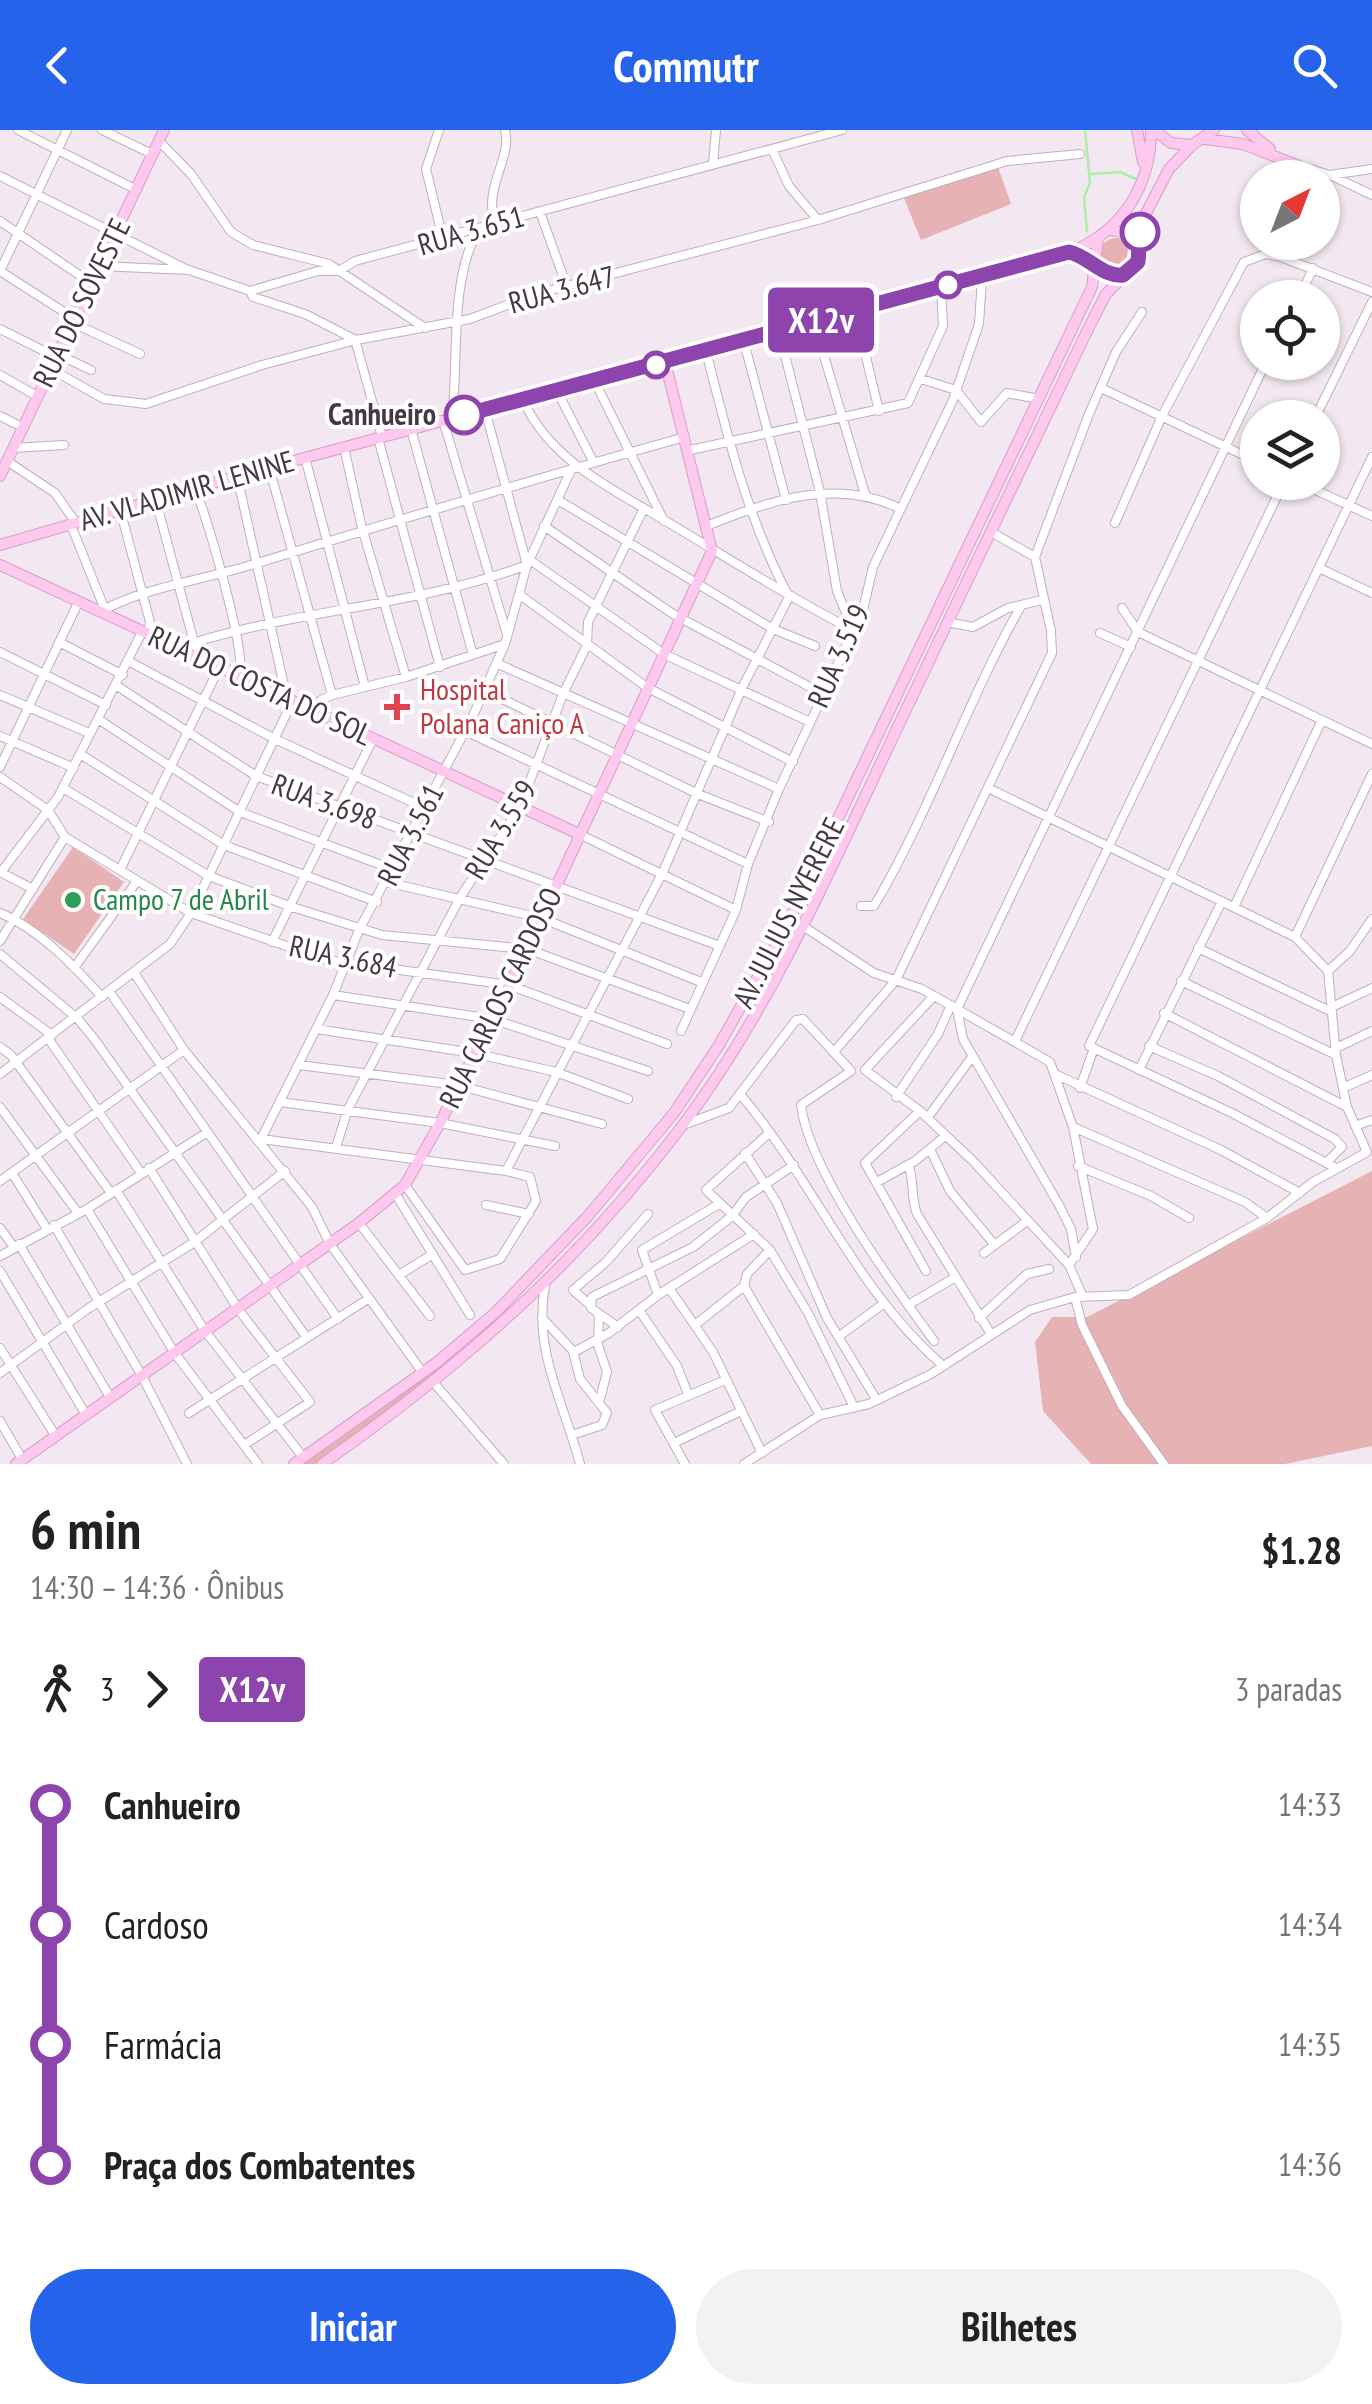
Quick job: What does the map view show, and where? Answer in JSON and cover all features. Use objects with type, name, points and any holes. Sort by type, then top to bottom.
[{"type":"main road","points":[[1136,130],[1144,156],[1139,188]]},
{"type":"main road","points":[[1098,238],[1112,230],[1139,188],[1149,164],[1152,130],[1171,143],[1192,144],[1210,134],[1282,159]]},
{"type":"main road","points":[[1247,130],[1282,159]]},
{"type":"main road","name":"RUA DO SOVESTE","points":[[0,476],[161,136]]},
{"type":"main road","name":"AV. JULIUS NYERERE","points":[[322,1464],[446,1375],[545,1286],[682,1126],[732,1054],[804,926],[1090,324],[1123,275],[1134,268],[1142,221],[1160,184],[1192,144]]},
{"type":"main road","points":[[1112,230],[1129,234],[1139,248]]},
{"type":"main road","name":"AV. JULIUS NYERERE","points":[[299,1461],[436,1363],[532,1276],[652,1140],[719,1045],[786,927],[1040,399],[1092,287],[1098,238]]},
{"type":"main road","name":"AV. VLADIMIR LENINE","points":[[0,544],[412,428],[982,278],[1069,252],[1098,238]]},
{"type":"main road","points":[[1069,252],[1095,263],[1106,273],[1123,275]]},
{"type":"main road","name":"RUA CARLOS CARDOSO","points":[[19,1462],[359,1223],[396,1195],[420,1159],[527,950],[712,551],[690,450],[664,362]]},
{"type":"main road","name":"RUA DO COSTA DO SOL","points":[[0,565],[580,834]]},
{"type":"main road","points":[[927,632],[940,638]]},
{"type":"main road","points":[[436,1363],[446,1375]]},
{"type":"street","points":[[18,130],[137,190]]},
{"type":"street","points":[[67,130],[0,271],[74,321],[140,354]]},
{"type":"street","points":[[102,130],[152,154]]},
{"type":"street","points":[[438,130],[426,169],[443,238]]},
{"type":"street","points":[[714,163],[716,130]]},
{"type":"street","name":"RUA 3.651","points":[[250,292],[318,272],[339,272],[355,262],[842,130]]},
{"type":"street","points":[[497,225],[490,204],[509,144],[502,131]]},
{"type":"street","points":[[161,136],[231,232],[253,244],[329,264],[425,328]]},
{"type":"street","points":[[772,149],[789,186],[818,220]]},
{"type":"street","name":"RUA 3.647","points":[[51,370],[104,399],[146,404],[262,364],[459,322],[536,294],[818,220],[1007,162],[1080,154]]},
{"type":"street","points":[[1340,173],[1372,169]]},
{"type":"street","points":[[0,176],[189,270],[306,314],[356,341],[398,519],[440,667]]},
{"type":"street","points":[[1340,179],[1372,195]]},
{"type":"street","points":[[540,212],[567,288]]},
{"type":"street","points":[[0,221],[91,284]]},
{"type":"street","points":[[478,230],[464,266],[448,419],[506,631]]},
{"type":"street","points":[[1115,523],[1162,416],[1244,262],[1266,254],[1314,268],[1372,292]]},
{"type":"street","points":[[99,266],[189,270]]},
{"type":"street","points":[[1308,280],[1314,268]]},
{"type":"street","name":"RUA 3.519","points":[[681,1031],[736,910],[748,864],[780,789],[863,610],[873,567],[956,390],[979,324],[982,278]]},
{"type":"street","points":[[690,450],[908,404],[943,326],[941,286]]},
{"type":"street","points":[[799,291],[864,494]]},
{"type":"street","points":[[1325,400],[1372,302]]},
{"type":"street","points":[[855,311],[879,412]]},
{"type":"street","points":[[834,1052],[896,980],[1053,648],[1035,557],[1101,388],[1123,339],[1142,312]]},
{"type":"street","points":[[0,329],[91,370]]},
{"type":"street","points":[[779,332],[820,492],[836,591],[853,630]]},
{"type":"street","points":[[744,342],[786,500]]},
{"type":"street","points":[[706,351],[729,442],[769,559],[788,597]]},
{"type":"street","points":[[0,375],[37,396]]},
{"type":"street","points":[[921,379],[956,390],[980,422],[1007,393],[1040,399]]},
{"type":"street","points":[[896,1097],[954,1007],[1050,818],[1257,380]]},
{"type":"street","points":[[595,382],[666,523]]},
{"type":"street","points":[[1101,388],[1240,452]]},
{"type":"street","points":[[557,391],[594,463]]},
{"type":"street","points":[[523,400],[530,416],[576,470],[788,597],[853,630]]},
{"type":"street","points":[[485,410],[504,488],[529,563],[664,654],[810,722]]},
{"type":"street","points":[[0,416],[22,427]]},
{"type":"street","points":[[412,428],[473,655]]},
{"type":"street","points":[[7,456],[55,493],[74,524],[104,612],[142,592],[255,564],[362,528],[686,436]]},
{"type":"street","points":[[7,456],[64,445]]},
{"type":"street","points":[[344,447],[362,528],[406,677]]},
{"type":"street","points":[[306,457],[365,688]]},
{"type":"street","points":[[1080,1088],[1092,1047],[1372,457]]},
{"type":"street","points":[[270,467],[332,695]]},
{"type":"street","name":"RUA 3.561","points":[[260,1139],[333,995],[360,930],[465,731],[506,644],[506,631],[544,526],[576,470]]},
{"type":"street","points":[[0,1074],[170,944],[191,912],[290,701],[236,476]]},
{"type":"street","points":[[196,491],[208,520],[242,666],[240,677]]},
{"type":"street","points":[[709,525],[752,508],[820,492],[864,494],[902,510]]},
{"type":"street","points":[[558,500],[625,544],[699,582],[773,628],[815,646]]},
{"type":"street","points":[[1016,1039],[1275,500]]},
{"type":"street","points":[[1339,500],[1372,516]]},
{"type":"street","points":[[156,501],[196,642],[192,654]]},
{"type":"street","name":"RUA 3.559","points":[[336,1147],[348,1110],[388,1042],[460,896],[520,807],[539,765],[536,759],[562,694],[587,645],[588,622],[644,508]]},
{"type":"street","points":[[33,889],[0,872],[48,810],[74,768],[150,622],[120,510]]},
{"type":"street","points":[[544,526],[681,619],[825,696]]},
{"type":"street","points":[[991,532],[1035,557]]},
{"type":"street","points":[[196,642],[271,621],[455,586],[529,563]]},
{"type":"street","points":[[1320,568],[1372,592]]},
{"type":"street","points":[[520,595],[648,688],[792,762]]},
{"type":"street","points":[[506,1171],[662,872],[742,688],[788,597]]},
{"type":"street","points":[[948,622],[972,627],[1042,600]]},
{"type":"street","points":[[0,767],[78,603]]},
{"type":"street","points":[[862,906],[874,906],[903,858],[951,742],[1021,606]]},
{"type":"street","points":[[1122,608],[1138,632],[1372,744]]},
{"type":"street","points":[[1100,633],[1130,647]]},
{"type":"street","points":[[59,642],[123,675]]},
{"type":"street","points":[[316,713],[321,700],[332,695],[406,677],[506,644]]},
{"type":"street","points":[[0,652],[106,705]]},
{"type":"street","points":[[130,662],[275,739],[426,808]]},
{"type":"street","points":[[496,663],[780,789]]},
{"type":"street","points":[[120,870],[219,668]]},
{"type":"street","name":"RUA 3.698","points":[[117,686],[256,776],[412,835],[557,883],[717,945]]},
{"type":"street","points":[[484,690],[698,794],[769,822]]},
{"type":"street","points":[[0,695],[27,710],[89,733]]},
{"type":"street","points":[[98,719],[240,812],[392,869]]},
{"type":"street","points":[[1234,907],[1322,720]]},
{"type":"street","points":[[465,731],[748,864]]},
{"type":"street","points":[[0,736],[74,768]]},
{"type":"street","points":[[272,942],[373,738]]},
{"type":"street","points":[[80,754],[224,845],[378,902]]},
{"type":"street","points":[[1295,936],[1372,774]]},
{"type":"street","name":"RUA 3.684","points":[[0,777],[48,810],[65,837],[191,912],[346,964],[509,985],[667,1044]]},
{"type":"street","points":[[62,788],[208,876],[289,906],[360,930],[527,950],[690,1009]]},
{"type":"street","points":[[744,1464],[820,1414],[876,1399],[942,1365],[1030,1310],[1079,1297],[1129,1294],[1267,1218],[1336,1168],[1367,1152],[1347,1107],[1336,1052],[1328,971],[1311,949],[1295,936],[988,788]]},
{"type":"street","name":"RUA DO COSTA DO SOL","points":[[580,834],[736,910]]},
{"type":"street","points":[[0,941],[65,837]]},
{"type":"street","points":[[74,968],[137,881]]},
{"type":"street","points":[[386,882],[460,896],[541,918],[701,982]]},
{"type":"street","points":[[1139,1070],[1222,901]]},
{"type":"street","points":[[0,913],[14,919],[105,994],[162,1068],[338,1319]]},
{"type":"street","points":[[1328,971],[1350,951],[1372,920]]},
{"type":"street","points":[[804,926],[864,967],[933,996],[1016,1039],[1050,1062],[1073,1127],[1093,1229],[1072,1261]]},
{"type":"street","points":[[1198,948],[1332,1010]]},
{"type":"street","points":[[0,954],[78,1018],[307,1338]]},
{"type":"street","points":[[135,974],[184,1050],[312,1207],[330,1244],[423,1373]]},
{"type":"street","points":[[1181,982],[1336,1052]]},
{"type":"street","points":[[1332,1010],[1372,988]]},
{"type":"street","points":[[333,995],[492,1019],[572,1042],[648,1071]]},
{"type":"street","points":[[933,996],[865,1069],[896,1097],[924,1114],[1027,1221],[1072,1261]]},
{"type":"street","points":[[0,997],[50,1036],[98,1112],[145,1170],[238,1309],[310,1404],[244,1444]]},
{"type":"street","points":[[954,1007],[959,1030],[972,1057],[1071,1229],[1082,1325],[1122,1406],[1164,1464]]},
{"type":"street","points":[[1164,1013],[1347,1107]]},
{"type":"street","points":[[682,1126],[729,1108],[798,1018],[850,1072],[804,1102],[802,1112],[817,1154],[934,1341]]},
{"type":"street","points":[[316,1029],[474,1054],[556,1072],[628,1099]]},
{"type":"street","points":[[1336,1052],[1372,1032]]},
{"type":"street","points":[[1149,1046],[1218,1076],[1335,1139],[1342,1146],[1326,1162]]},
{"type":"street","points":[[0,1047],[16,1062],[113,1192],[205,1331],[279,1422],[299,1461]]},
{"type":"street","points":[[1092,1047],[1336,1168]]},
{"type":"street","points":[[0,1181],[69,1136],[184,1050]]},
{"type":"street","points":[[926,1271],[865,1162],[924,1114],[972,1057]]},
{"type":"street","points":[[298,1065],[458,1085],[602,1124]]},
{"type":"street","points":[[1056,1075],[1222,1150],[1300,1193]]},
{"type":"street","points":[[1344,1088],[1372,1075]]},
{"type":"street","points":[[740,1094],[794,1165],[858,1274],[909,1338],[942,1365]]},
{"type":"street","points":[[280,1102],[440,1123],[555,1146]]},
{"type":"street","points":[[0,1107],[82,1211],[132,1282],[174,1352],[258,1464]]},
{"type":"street","points":[[1355,1126],[1372,1120]]},
{"type":"street","points":[[1073,1127],[1246,1202],[1267,1218]]},
{"type":"street","points":[[769,1133],[706,1187],[770,1250],[854,1404]]},
{"type":"street","points":[[0,1256],[82,1211],[206,1134]]},
{"type":"street","points":[[876,1182],[908,1165],[944,1136]]},
{"type":"street","points":[[260,1139],[506,1171],[530,1177],[536,1201],[500,1259],[465,1270],[404,1185]]},
{"type":"street","points":[[930,1149],[950,1191],[994,1244]]},
{"type":"street","points":[[745,1153],[766,1184],[838,1337],[876,1399]]},
{"type":"street","points":[[589,1304],[592,1298],[649,1266],[680,1254],[732,1216],[746,1197],[794,1165]]},
{"type":"street","points":[[908,1165],[913,1174],[909,1193],[917,1214],[991,1334]]},
{"type":"street","points":[[1078,1166],[1151,1196],[1189,1218]]},
{"type":"street","points":[[0,1372],[99,1301],[161,1265],[286,1171]]},
{"type":"street","points":[[12,1173],[99,1301],[187,1464]]},
{"type":"street","points":[[396,1195],[470,1315]]},
{"type":"street","points":[[658,1295],[642,1251],[719,1204]]},
{"type":"street","points":[[486,1205],[529,1214]]},
{"type":"street","points":[[618,1326],[599,1315],[573,1290],[606,1262],[644,1218],[652,1244]]},
{"type":"street","points":[[984,1253],[1027,1221]]},
{"type":"street","points":[[359,1223],[430,1316]]},
{"type":"street","points":[[0,1228],[17,1246],[69,1323],[110,1397]]},
{"type":"street","points":[[572,1351],[598,1339],[754,1234]]},
{"type":"street","points":[[694,1325],[744,1286],[747,1274],[770,1250]]},
{"type":"street","points":[[400,1276],[432,1254]]},
{"type":"street","points":[[979,1318],[1027,1274],[1049,1269]]},
{"type":"street","points":[[0,1271],[86,1416]]},
{"type":"street","points":[[908,1305],[954,1278]]},
{"type":"street","points":[[545,1286],[542,1318],[547,1366],[580,1464]]},
{"type":"street","points":[[744,1286],[774,1329],[820,1414]]},
{"type":"street","points":[[669,1288],[725,1380],[762,1454]]},
{"type":"street","points":[[798,1296],[813,1288]]},
{"type":"street","points":[[189,1413],[368,1299]]},
{"type":"street","points":[[838,1337],[883,1304]]},
{"type":"street","points":[[639,1310],[677,1366],[688,1394]]},
{"type":"street","points":[[599,1315],[598,1339],[608,1372],[599,1403]]},
{"type":"street","points":[[542,1318],[572,1351],[580,1379],[606,1413],[602,1425],[572,1435]]},
{"type":"street","points":[[0,1348],[56,1435]]},
{"type":"street","points":[[685,1464],[655,1410],[725,1380]]},
{"type":"street","points":[[434,1384],[504,1464]]},
{"type":"street","points":[[674,1443],[741,1411]]},
{"type":"street","points":[[0,1421],[19,1462]]},
{"type":"shaded area","points":[[998,167],[1011,204],[921,240],[904,198]]},
{"type":"shaded area","points":[[1116,238],[1127,243],[1132,254],[1127,265],[1116,270],[1105,265],[1100,254],[1105,243]]},
{"type":"shaded area","name":"Campo 7 de Abril","points":[[73,847],[124,882],[74,954],[23,919]]},
{"type":"shaded area","points":[[1372,1171],[1372,1446],[1285,1464],[1091,1464],[1043,1411],[1035,1342],[1052,1317],[1087,1317]]},
{"type":"shaded area","points":[[436,1367],[440,1372],[315,1464],[298,1464]]},
{"type":"waterway","points":[[1085,130],[1090,183],[1084,197],[1087,231]]},
{"type":"waterway","points":[[1091,174],[1120,172],[1136,179]]},
{"type":"bus line","name":"X12v","points":[[464,415],[1069,252],[1090,259],[1106,273],[1123,275],[1138,262],[1140,232]]},
{"type":"place","name":"Canhueiro","points":[[464,415]]},
{"type":"place","name":"Hospital Polana Caniço A","points":[[397,707]]},
{"type":"place","name":"Campo 7 de Abril","points":[[73,900]]}]
